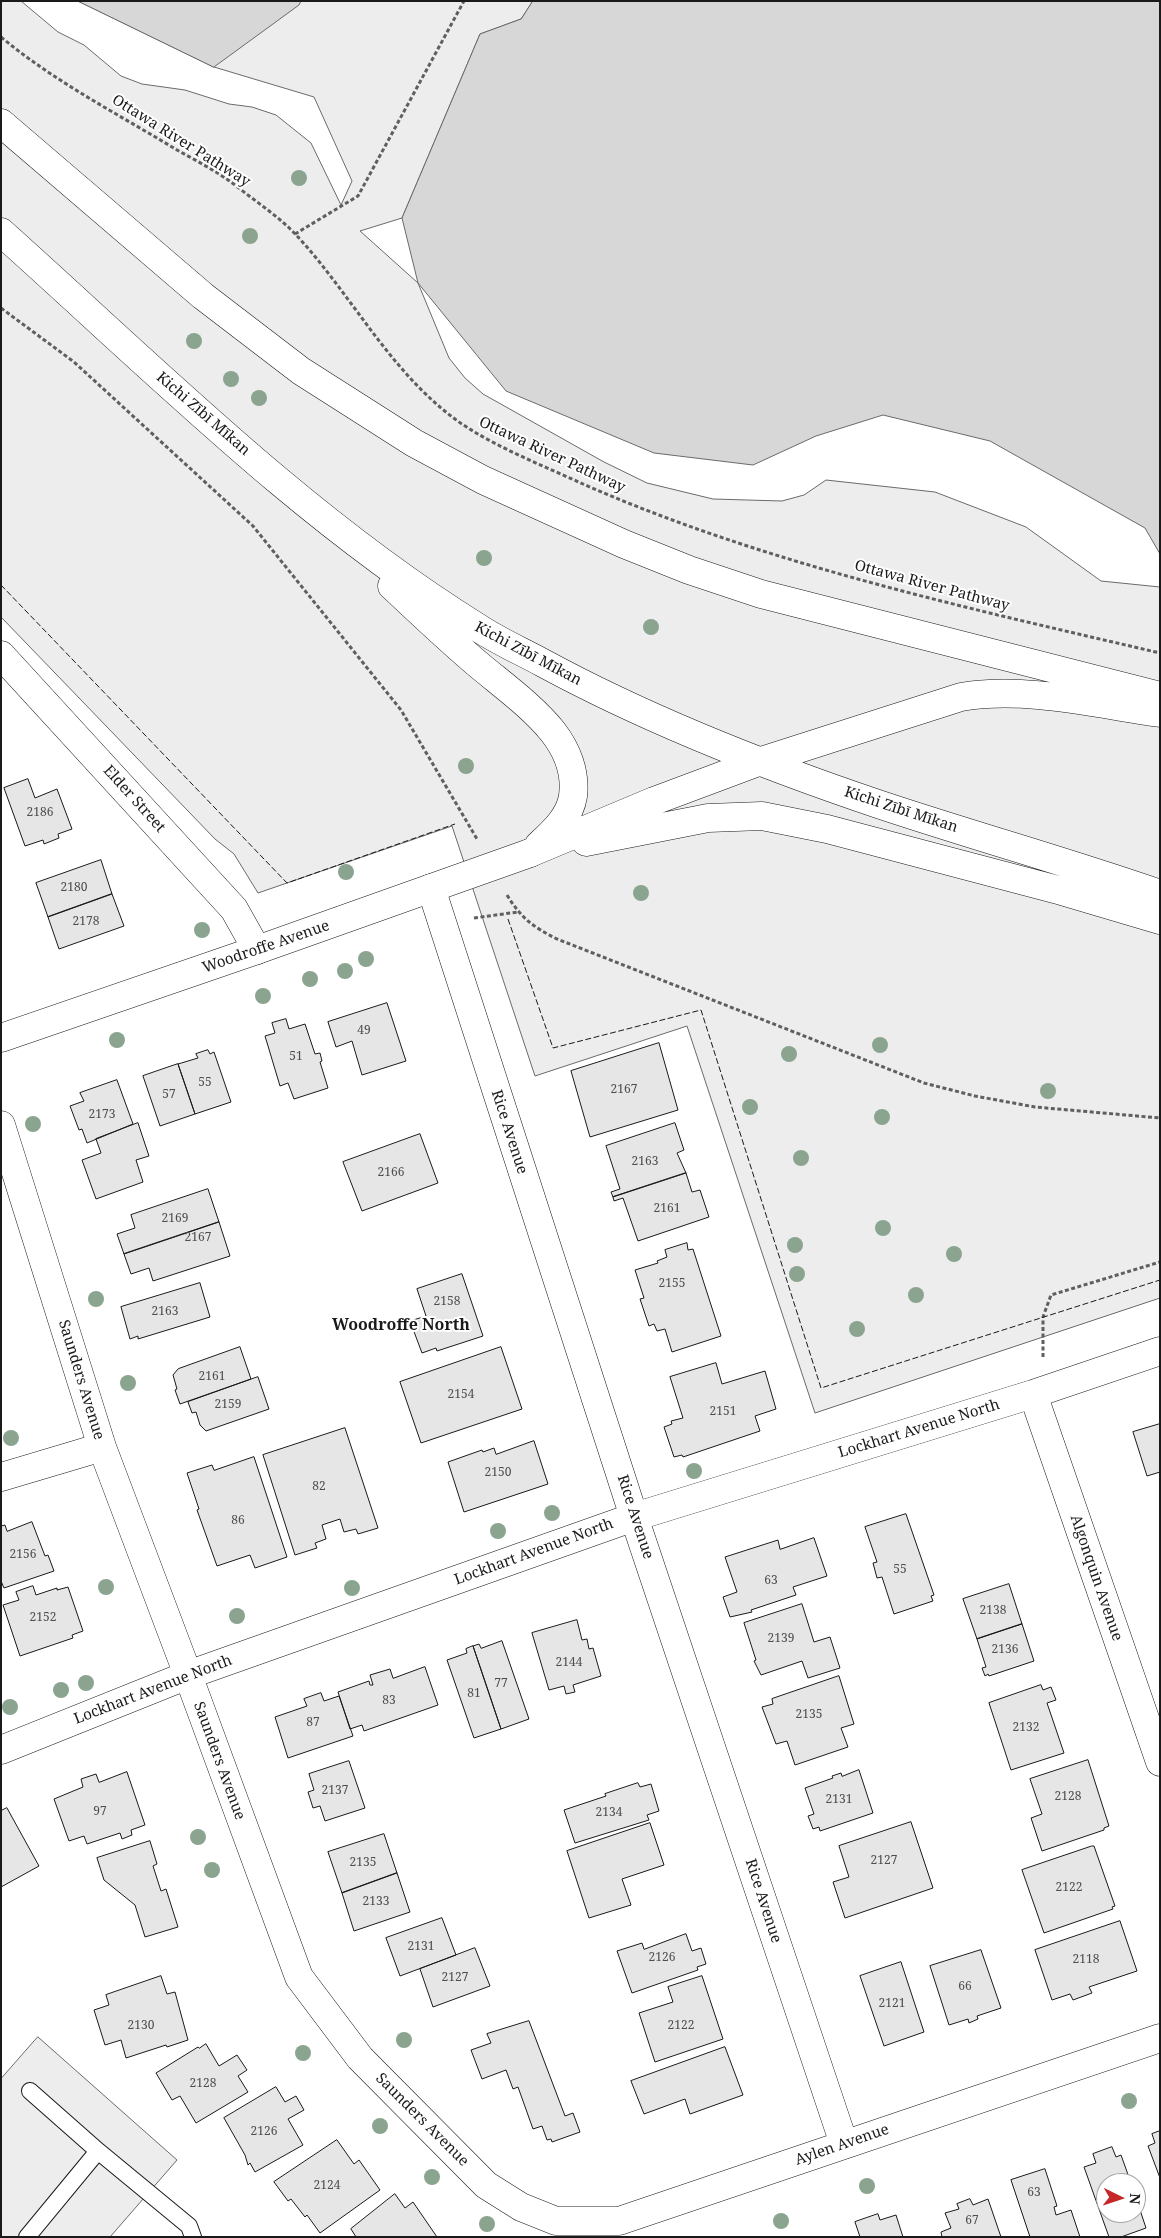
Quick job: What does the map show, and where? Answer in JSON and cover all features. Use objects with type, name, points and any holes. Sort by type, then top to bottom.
[{"type":"main road","points":[[1,123],[203,296],[294,366],[414,443],[483,480],[624,544],[689,570],[761,594],[1160,696]]},
{"type":"main road","name":"Kichi Zībī Mīkan","points":[[1,232],[184,399],[301,498],[355,542],[479,629],[592,689],[761,761],[879,804],[1160,894]]},
{"type":"main road","points":[[301,498],[442,634],[517,698],[553,732],[571,766],[573,797],[558,826],[530,853]]},
{"type":"main road","name":"Elder Street","points":[[1,655],[234,909],[257,950]]},
{"type":"main road","points":[[530,853],[654,801],[761,761],[961,696],[982,693],[1028,694],[1160,713]]},
{"type":"main road","points":[[530,853],[708,818],[762,816],[827,829],[1062,891],[1160,920]]},
{"type":"main road","name":"Woodroffe Avenue","points":[[1,1038],[530,853]]},
{"type":"main road","name":"Rice Avenue","points":[[431,888],[634,1516],[844,2144]]},
{"type":"main road","name":"Saunders Avenue","points":[[1,1125],[102,1447],[299,1977],[360,2058],[486,2185],[521,2207]]},
{"type":"main road","name":"Lockhart Avenue North","points":[[1,1750],[188,1675],[634,1516],[1038,1392],[1160,1351]]},
{"type":"main road","name":"Algonquin Avenue","points":[[1038,1392],[1160,1762]]},
{"type":"main road","points":[[1,1477],[102,1447]]},
{"type":"main road","name":"Aylen Avenue","points":[[521,2207],[556,2221],[619,2221],[1160,2038]]},
{"type":"lane","points":[[30,2091],[98,2151],[189,2226],[194,2237]]},
{"type":"lane","points":[[27,2237],[98,2151]]},
{"type":"path","points":[[295,234],[358,196],[464,1]]},
{"type":"path","name":"Ottawa River Pathway","points":[[1,37],[31,62],[230,182],[295,234],[346,296],[389,353],[424,394],[468,428],[537,463],[628,503],[758,548],[1013,619],[1160,653]]},
{"type":"path","points":[[1,308],[74,362],[253,526],[401,710],[478,841]]},
{"type":"path","points":[[470,919],[518,912],[534,927],[565,942],[924,1083],[975,1096],[1035,1107],[1160,1118]]},
{"type":"path","points":[[1038,1392],[1043,1317],[1051,1295],[1160,1262]]},
{"type":"shaded area","points":[[1,1],[21,1],[58,32],[84,45],[121,76],[142,84],[185,90],[229,104],[252,107],[276,115],[311,143],[341,205],[352,181],[314,97],[214,67],[78,1],[533,1],[521,19],[480,34],[402,218],[360,231],[418,283],[449,358],[465,378],[483,394],[604,462],[647,483],[713,499],[782,501],[804,495],[826,480],[935,492],[1026,527],[1101,581],[1160,587],[1160,1298],[815,1413],[687,1026],[535,1076],[452,826],[258,893],[234,854],[215,839],[1,617]]},
{"type":"shaded area","points":[[78,1],[301,1],[299,5],[214,67]]},
{"type":"shaded area","points":[[533,1],[1160,1],[1160,554],[1145,528],[990,441],[883,415],[816,436],[753,465],[654,453],[506,391],[418,283],[402,218],[480,34],[521,19]]},
{"type":"shaded area","points":[[38,2037],[177,2160],[110,2237],[1,2237],[1,2079]]},
{"type":"building","points":[[28,779],[35,798],[57,789],[72,829],[58,834],[59,838],[44,844],[43,840],[25,846],[4,788]]},
{"type":"building","points":[[101,860],[112,894],[48,917],[36,883]]},
{"type":"building","points":[[112,894],[124,926],[59,949],[48,917]]},
{"type":"building","points":[[387,1003],[406,1061],[362,1075],[352,1041],[336,1047],[328,1022]]},
{"type":"building","points":[[286,1019],[289,1029],[305,1024],[315,1054],[320,1053],[322,1061],[320,1062],[328,1088],[294,1099],[288,1083],[280,1086],[265,1036],[275,1033],[272,1023]]},
{"type":"building","points":[[659,1043],[678,1110],[590,1137],[571,1071]]},
{"type":"building","points":[[208,1050],[210,1054],[214,1052],[231,1102],[195,1114],[178,1064],[198,1058],[196,1054]]},
{"type":"building","points":[[178,1064],[195,1114],[160,1126],[143,1076]]},
{"type":"building","points":[[117,1080],[133,1124],[87,1143],[82,1129],[79,1130],[70,1106],[84,1101],[80,1093]]},
{"type":"building","points":[[138,1123],[149,1156],[136,1160],[143,1182],[96,1199],[82,1160],[101,1153],[96,1139]]},
{"type":"building","points":[[675,1123],[684,1150],[677,1153],[686,1173],[613,1197],[611,1192],[620,1189],[606,1146]]},
{"type":"building","points":[[420,1134],[438,1183],[362,1211],[343,1162]]},
{"type":"building","points":[[686,1173],[692,1192],[700,1190],[709,1217],[638,1241],[623,1198],[614,1201],[613,1197]]},
{"type":"building","points":[[208,1189],[219,1222],[124,1254],[117,1234],[135,1228],[131,1215]]},
{"type":"building","points":[[219,1222],[230,1256],[153,1281],[149,1268],[131,1274],[124,1254]]},
{"type":"building","points":[[687,1243],[688,1250],[693,1249],[721,1336],[672,1352],[665,1329],[657,1331],[654,1324],[649,1326],[640,1299],[644,1298],[635,1270],[658,1263],[657,1261],[667,1257],[665,1250]]},
{"type":"building","points":[[462,1274],[483,1336],[437,1351],[436,1348],[422,1353],[410,1321],[426,1316],[417,1289]]},
{"type":"building","points":[[200,1283],[210,1317],[138,1339],[138,1336],[130,1339],[121,1307]]},
{"type":"building","points":[[240,1347],[251,1379],[180,1404],[175,1390],[177,1389],[173,1375],[178,1369]]},
{"type":"building","points":[[501,1347],[522,1409],[421,1443],[400,1382]]},
{"type":"building","points":[[716,1363],[722,1384],[765,1371],[776,1409],[755,1416],[760,1431],[683,1457],[682,1455],[674,1457],[664,1427],[672,1424],[671,1421],[683,1418],[670,1377]]},
{"type":"building","points":[[258,1377],[269,1409],[206,1431],[200,1425],[196,1412],[192,1413],[188,1402]]},
{"type":"building","points":[[1160,1424],[1160,1472],[1147,1476],[1133,1432]]},
{"type":"building","points":[[345,1428],[378,1528],[358,1534],[356,1529],[344,1532],[340,1519],[322,1525],[326,1539],[315,1543],[317,1548],[295,1555],[263,1455]]},
{"type":"building","points":[[534,1441],[548,1484],[464,1512],[448,1462],[482,1450],[483,1452],[494,1448],[496,1454]]},
{"type":"building","points":[[254,1457],[287,1557],[255,1568],[250,1555],[217,1566],[197,1510],[199,1509],[187,1473],[212,1465],[214,1470]]},
{"type":"building","points":[[906,1514],[934,1595],[931,1596],[933,1601],[894,1614],[882,1577],[877,1578],[873,1563],[877,1562],[865,1527]]},
{"type":"building","points":[[32,1522],[45,1556],[48,1555],[54,1571],[4,1588],[1,1581],[1,1526],[5,1525],[7,1531]]},
{"type":"building","points":[[814,1538],[827,1576],[793,1587],[796,1595],[751,1610],[752,1612],[730,1617],[723,1597],[737,1592],[725,1557],[778,1540],[780,1549]]},
{"type":"building","points":[[1009,1584],[1022,1624],[977,1639],[963,1599]]},
{"type":"building","points":[[33,1586],[36,1595],[57,1588],[57,1590],[68,1587],[83,1631],[72,1635],[73,1638],[20,1656],[3,1605],[19,1600],[16,1592]]},
{"type":"building","points":[[802,1604],[814,1642],[830,1637],[840,1668],[808,1678],[802,1661],[761,1675],[754,1661],[756,1660],[744,1623]]},
{"type":"building","points":[[577,1620],[582,1640],[587,1639],[589,1649],[593,1648],[601,1676],[573,1685],[575,1692],[566,1694],[564,1686],[549,1690],[532,1633]]},
{"type":"building","points":[[1022,1624],[1034,1661],[985,1676],[982,1668],[986,1667],[977,1639]]},
{"type":"building","points":[[502,1641],[529,1719],[501,1729],[473,1646],[479,1644],[481,1648]]},
{"type":"building","points":[[473,1646],[501,1729],[474,1738],[447,1660],[467,1653],[466,1649]]},
{"type":"building","points":[[425,1667],[438,1705],[364,1731],[362,1725],[350,1729],[338,1692],[369,1681],[370,1685],[373,1685],[370,1675],[390,1669],[393,1678]]},
{"type":"building","points":[[839,1676],[854,1724],[841,1728],[848,1747],[795,1765],[787,1741],[776,1744],[762,1707],[773,1704],[772,1699]]},
{"type":"building","points":[[1041,1685],[1043,1690],[1051,1687],[1056,1700],[1047,1703],[1064,1753],[1011,1770],[989,1703]]},
{"type":"building","points":[[321,1693],[324,1701],[339,1696],[353,1736],[288,1758],[275,1717],[307,1706],[304,1699]]},
{"type":"building","points":[[1088,1760],[1109,1826],[1104,1828],[1104,1830],[1042,1851],[1031,1818],[1042,1814],[1030,1779]]},
{"type":"building","points":[[349,1761],[365,1808],[325,1821],[320,1806],[313,1808],[308,1792],[314,1790],[309,1774]]},
{"type":"building","points":[[859,1770],[873,1813],[820,1831],[819,1827],[813,1829],[808,1816],[814,1814],[805,1788],[833,1778],[832,1776],[841,1773],[842,1776]]},
{"type":"building","points":[[127,1772],[145,1825],[131,1830],[132,1835],[122,1839],[120,1833],[87,1844],[84,1836],[69,1841],[54,1799],[83,1787],[81,1779],[96,1774],[99,1782]]},
{"type":"building","points":[[638,1783],[640,1787],[651,1784],[659,1811],[647,1815],[649,1820],[575,1843],[564,1810]]},
{"type":"building","points":[[7,1808],[39,1866],[1,1887],[1,1811]]},
{"type":"building","points":[[911,1822],[933,1888],[845,1918],[833,1882],[849,1877],[839,1846]]},
{"type":"building","points":[[650,1823],[664,1865],[622,1879],[631,1905],[589,1918],[567,1851]]},
{"type":"building","points":[[384,1834],[397,1873],[342,1893],[328,1852]]},
{"type":"building","points":[[150,1841],[157,1864],[153,1866],[161,1891],[166,1889],[178,1927],[145,1937],[135,1905],[104,1880],[97,1858]]},
{"type":"building","points":[[1094,1846],[1115,1906],[1112,1907],[1113,1909],[1044,1933],[1022,1870]]},
{"type":"building","points":[[397,1873],[410,1912],[354,1931],[342,1893]]},
{"type":"building","points":[[442,1918],[456,1955],[400,1976],[386,1938]]},
{"type":"building","points":[[1120,1921],[1137,1971],[1089,1987],[1092,1993],[1073,2000],[1070,1994],[1052,2000],[1035,1950]]},
{"type":"building","points":[[686,1934],[692,1951],[701,1948],[706,1964],[697,1967],[698,1970],[632,1993],[617,1951],[642,1943],[644,1949]]},
{"type":"building","points":[[475,1948],[490,1986],[433,2007],[420,1969]]},
{"type":"building","points":[[981,1950],[1001,2008],[977,2016],[978,2019],[969,2023],[968,2019],[949,2025],[930,1966]]},
{"type":"building","points":[[901,1962],[924,2032],[884,2046],[860,1976]]},
{"type":"building","points":[[161,1976],[167,1994],[175,1992],[188,2040],[126,2058],[121,2040],[105,2045],[94,2010],[109,2005],[106,1995]]},
{"type":"building","points":[[702,1976],[723,2039],[655,2062],[639,2013],[673,2002],[668,1987]]},
{"type":"building","points":[[529,2021],[565,2116],[573,2113],[580,2132],[552,2142],[551,2139],[547,2140],[542,2126],[533,2129],[518,2087],[513,2089],[506,2070],[482,2079],[471,2050],[491,2043],[487,2034]]},
{"type":"building","points":[[206,2044],[219,2066],[237,2055],[247,2070],[238,2076],[248,2092],[196,2123],[180,2096],[172,2100],[156,2073]]},
{"type":"building","points":[[725,2047],[743,2095],[690,2114],[685,2099],[644,2114],[631,2081]]},
{"type":"building","points":[[276,2087],[285,2102],[296,2096],[304,2110],[288,2119],[303,2145],[255,2172],[250,2163],[248,2165],[245,2155],[224,2118]]},
{"type":"building","points":[[1160,2131],[1160,2178],[1148,2146],[1155,2143],[1152,2134]]},
{"type":"building","points":[[337,2140],[354,2164],[359,2160],[380,2190],[320,2233],[307,2215],[305,2217],[291,2199],[288,2201],[274,2182]]},
{"type":"building","points":[[1112,2147],[1116,2157],[1121,2155],[1127,2173],[1096,2173],[1096,2201],[1084,2167],[1096,2163],[1093,2154]]},
{"type":"building","points":[[1045,2169],[1057,2206],[1054,2207],[1056,2215],[1071,2210],[1080,2237],[1030,2237],[1011,2180]]},
{"type":"building","points":[[395,2194],[405,2208],[413,2202],[437,2237],[356,2237],[351,2229]]},
{"type":"building","points":[[970,2199],[973,2205],[988,2199],[1001,2237],[942,2237],[941,2232],[951,2228],[945,2213],[959,2209],[957,2204]]},
{"type":"building","points":[[878,2214],[880,2220],[896,2215],[903,2237],[860,2237],[855,2222]]},
{"type":"building","points":[[1104,2223],[1144,2223],[1146,2228],[1121,2237],[1109,2237]]},
{"type":"fence","points":[[1,585],[287,883],[455,824]]},
{"type":"fence","points":[[508,919],[553,1048],[701,1010],[821,1388],[1160,1280]]},
{"type":"district","name":"Woodroffe North","points":[[401,1325]]}]
